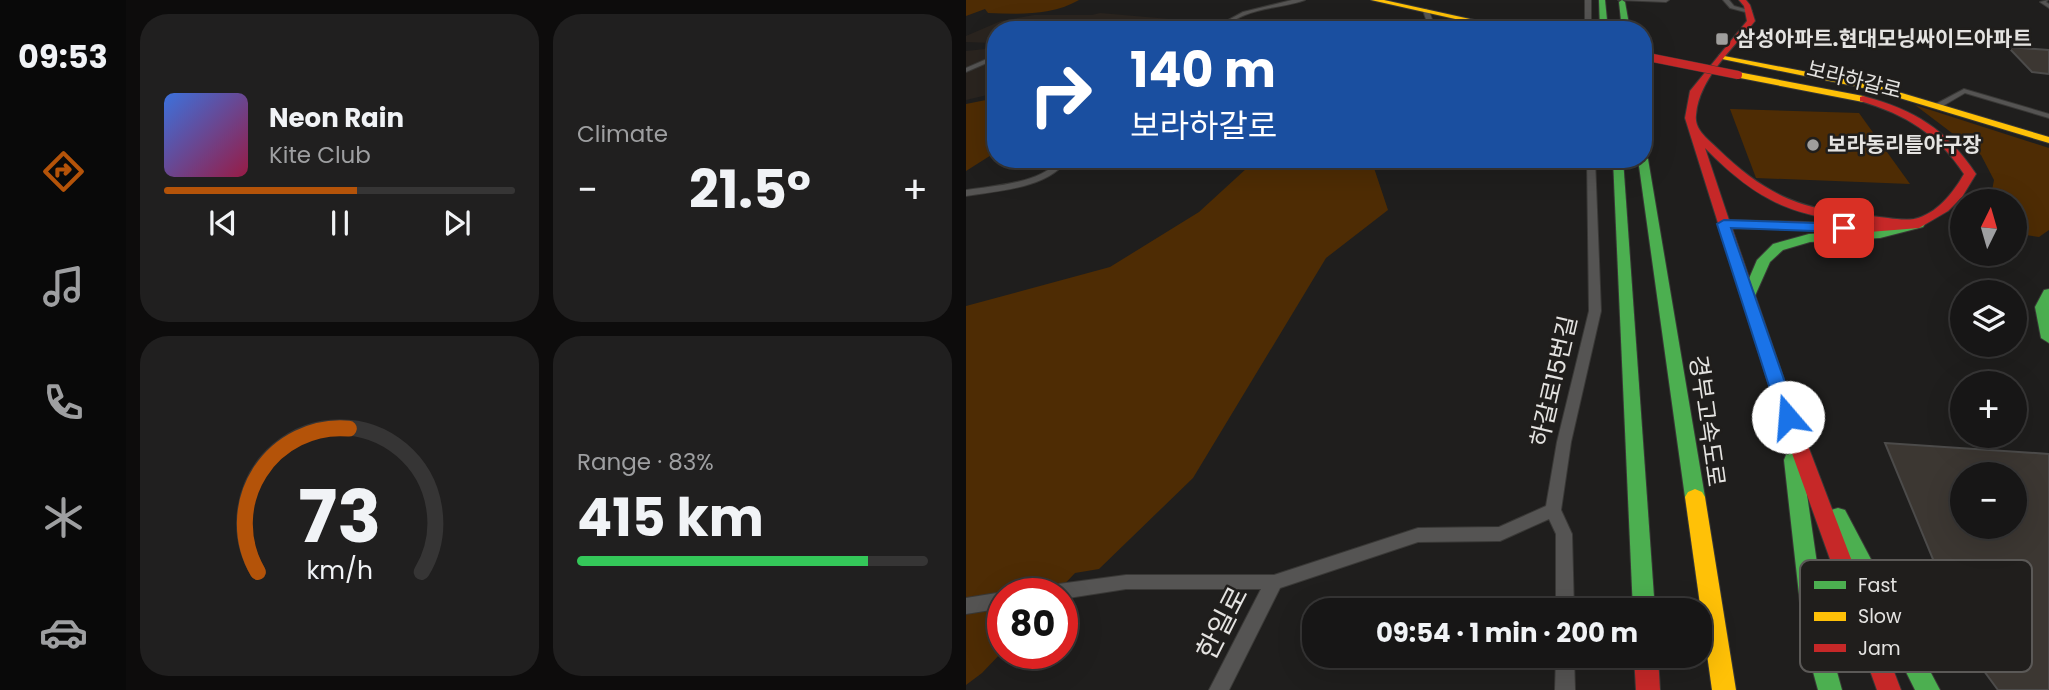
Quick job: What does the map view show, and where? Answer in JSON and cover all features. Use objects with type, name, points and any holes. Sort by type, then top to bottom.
[{"type":"main road","points":[[1374,0],[1473,21]]},
{"type":"main road","points":[[1597,1],[1602,21]]},
{"type":"main road","points":[[1622,1],[1625,21]]},
{"type":"main road","points":[[1746,5],[1751,21],[1695,91],[1690,118],[1788,417],[1841,560]]},
{"type":"main road","points":[[1722,57],[1826,76],[1938,105],[2049,140]]},
{"type":"main road","name":"보라하갈로","points":[[1652,58],[1868,101],[1909,116],[1942,136],[1965,160],[1970,174],[1964,191],[1953,204],[1919,223],[1892,229],[1724,224]]},
{"type":"main road","points":[[1693,130],[1772,197],[1805,208],[1853,217],[1919,223]]},
{"type":"main road","points":[[1619,168],[1643,598]]},
{"type":"main road","name":"경부고속도로","points":[[1644,168],[1724,690]]},
{"type":"main road","points":[[1749,295],[1767,256],[1778,248],[1836,234],[1894,232],[1919,223]]},
{"type":"main road","points":[[2049,293],[2042,307],[2049,338]]},
{"type":"main road","points":[[1788,417],[1806,560]]},
{"type":"main road","points":[[1788,417],[1861,560]]},
{"type":"main road","points":[[1647,668],[1648,690]]},
{"type":"main road","points":[[1825,672],[1830,690]]},
{"type":"main road","points":[[1882,672],[1889,690]]},
{"type":"main road","points":[[1918,672],[1927,690]]},
{"type":"street","points":[[1227,21],[1241,12],[1302,0]]},
{"type":"street","points":[[1622,1],[1666,0]]},
{"type":"street","points":[[1726,0],[1732,7],[1746,5]]},
{"type":"street","points":[[2045,0],[2043,2],[2049,6]]},
{"type":"street","points":[[1591,21],[1597,1]]},
{"type":"street","points":[[1426,11],[1430,21]]},
{"type":"street","points":[[966,70],[987,61]]},
{"type":"street","points":[[1938,105],[1964,91],[2049,116]]},
{"type":"street","points":[[966,193],[1028,182],[1060,168]]},
{"type":"street","name":"하갈로15번길","points":[[1564,598],[1564,534],[1553,510],[1564,442],[1595,311],[1591,168]]},
{"type":"street","points":[[1078,589],[1126,582],[1274,582],[1418,535],[1500,534],[1553,510]]},
{"type":"street","name":"한일로","points":[[1219,690],[1274,582]]},
{"type":"street","points":[[966,606],[987,603]]},
{"type":"street","points":[[1565,668],[1565,690]]},
{"type":"shaded area","points":[[966,0],[1079,0],[1046,11],[1023,14],[988,13],[985,9],[966,16]]},
{"type":"shaded area","points":[[1100,13],[1183,21],[1001,21],[1034,15]]},
{"type":"shaded area","points":[[987,27],[987,43],[966,42],[966,36]]},
{"type":"shaded area","points":[[987,47],[987,95],[966,100],[966,51]]},
{"type":"shaded area","points":[[987,100],[987,158],[966,171],[966,104]]},
{"type":"shaded area","points":[[1915,105],[2049,148],[2049,230],[2039,237],[2027,235],[2027,189],[1992,189],[1994,180],[1981,155]]},
{"type":"shaded area","name":"보라동리틀야구장","points":[[1730,109],[1859,113],[1910,184],[1756,178]]},
{"type":"shaded area","points":[[1247,168],[1374,168],[1388,210],[1326,258],[1193,478],[1099,569],[1075,573],[1070,578],[987,578],[987,668],[966,685],[966,306],[1110,267],[1199,212]]},
{"type":"building","points":[[2008,47],[2049,50],[2049,74],[2032,72]]},
{"type":"building","points":[[1885,443],[2049,454],[2049,690],[1998,690],[1985,672],[2032,672],[2032,560],[1933,560]]},
{"type":"traffic: fast","points":[[1602,0],[1603,21]]},
{"type":"traffic: fast","points":[[1622,2],[1625,21]]},
{"type":"traffic: fast","points":[[1619,168],[1643,598]]},
{"type":"traffic: fast","points":[[1644,168],[1695,497]]},
{"type":"traffic: fast","points":[[1749,295],[1764,260],[1778,247],[1809,238],[1880,234],[1919,224]]},
{"type":"traffic: fast","points":[[2049,293],[2042,307],[2049,338]]},
{"type":"traffic: fast","points":[[1793,460],[1806,560]]},
{"type":"traffic: fast","points":[[1838,516],[1861,560]]},
{"type":"traffic: fast","points":[[1825,672],[1830,690]]},
{"type":"traffic: fast","points":[[1919,672],[1928,690]]},
{"type":"traffic: slow","points":[[1374,0],[1473,21]]},
{"type":"traffic: slow","points":[[1722,57],[1875,88],[2049,140]]},
{"type":"traffic: slow","points":[[1738,75],[1863,99]]},
{"type":"traffic: slow","points":[[1695,497],[1724,690]]},
{"type":"traffic: jam","points":[[1724,224],[1690,118],[1695,91],[1751,21],[1747,5],[1742,0]]},
{"type":"traffic: jam","points":[[1652,58],[1738,75]]},
{"type":"traffic: jam","points":[[1724,224],[1889,227],[1927,219],[1943,209],[1958,194],[1970,174],[1960,159],[1938,134],[1925,125],[1897,110],[1863,99]]},
{"type":"traffic: jam","points":[[1693,130],[1750,183],[1788,205],[1843,217],[1919,224]]},
{"type":"traffic: jam","points":[[1724,224],[1788,417],[1841,560]]},
{"type":"traffic: jam","points":[[1647,668],[1648,690]]},
{"type":"traffic: jam","points":[[1882,672],[1889,690]]},
{"type":"place","name":"삼성아파트.현대모닝싸이드아파트","points":[[1722,39]]},
{"type":"place","name":"보라동리틀야구장","points":[[1813,145]]},
{"type":"route","points":[[1788,417],[1724,224],[1844,228]]}]
